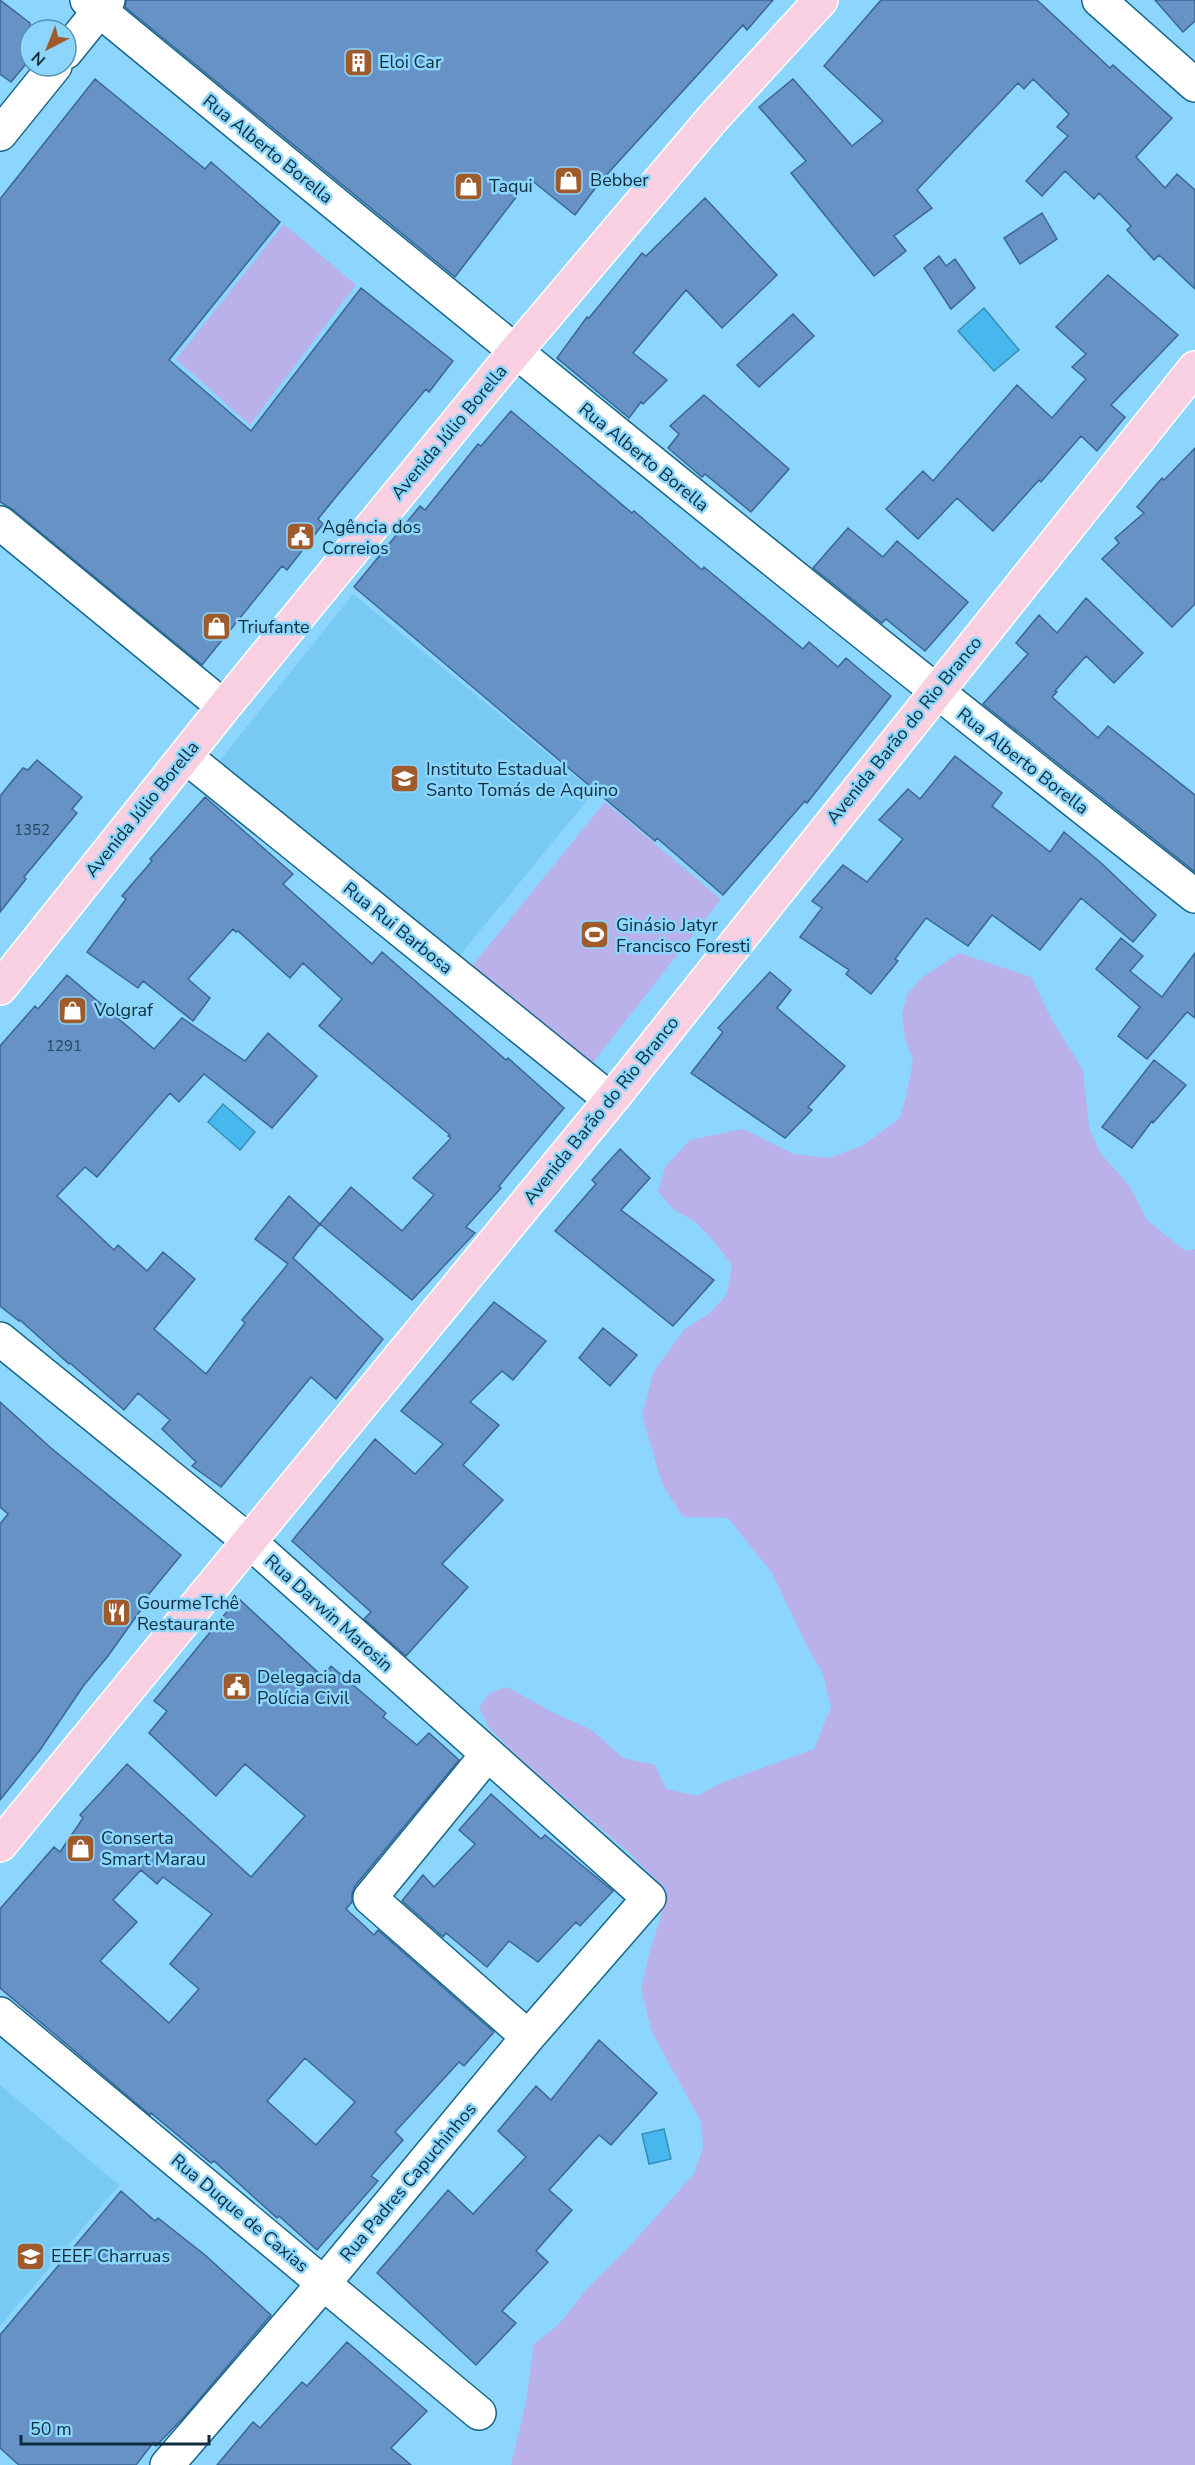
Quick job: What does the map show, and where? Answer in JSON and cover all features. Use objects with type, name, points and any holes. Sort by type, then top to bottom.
[{"type":"main road","name":"Avenida Júlio Borella","points":[[0,988],[224,707],[515,352],[712,118],[821,0]]},
{"type":"main road","name":"Avenida Barão do Rio Branco","points":[[0,1845],[610,1100],[1195,368]]},
{"type":"street","points":[[1099,0],[1195,85]]},
{"type":"street","name":"Rua Alberto Borella","points":[[98,3],[515,352],[935,691],[1195,896]]},
{"type":"street","points":[[78,34],[98,3]]},
{"type":"street","points":[[0,134],[45,78]]},
{"type":"street","points":[[0,523],[224,707]]},
{"type":"street","name":"Rua Rui Barbosa","points":[[185,756],[610,1100]]},
{"type":"street","name":"Rua Darwin Marosin","points":[[0,1339],[250,1542],[649,1898]]},
{"type":"street","points":[[487,1755],[369,1898],[528,2037]]},
{"type":"street","name":"Rua Padres Capuchinhos","points":[[167,2465],[324,2283],[528,2037],[649,1898]]},
{"type":"street","name":"Rua Duque de Caxias","points":[[0,2014],[479,2413]]},
{"type":"shaded area","points":[[284,224],[356,285],[250,425],[176,359]]},
{"type":"shaded area","points":[[984,308],[1019,350],[994,371],[958,331]]},
{"type":"shaded area","name":"Instituto Estadual Santo Tomás de Aquino","points":[[353,594],[594,792],[452,965],[216,765]]},
{"type":"shaded area","name":"Ginásio Jatyr Francisco Foresti","points":[[605,802],[721,899],[588,1069],[468,971]]},
{"type":"shaded area","points":[[959,953],[1031,977],[1053,1022],[1083,1070],[1089,1127],[1100,1153],[1129,1185],[1147,1220],[1185,1251],[1195,1249],[1195,2465],[511,2465],[526,2402],[534,2344],[559,2324],[586,2290],[628,2248],[694,2174],[703,2147],[701,2122],[652,2032],[641,1990],[661,1916],[665,1888],[628,1852],[519,1758],[489,1728],[479,1707],[490,1693],[507,1687],[552,1712],[592,1730],[623,1758],[655,1765],[666,1789],[697,1796],[721,1783],[814,1749],[831,1707],[823,1674],[772,1573],[728,1518],[683,1517],[662,1484],[642,1415],[654,1371],[684,1330],[710,1313],[727,1294],[732,1265],[694,1221],[674,1210],[658,1192],[665,1167],[690,1140],[743,1129],[794,1154],[829,1158],[862,1146],[899,1119],[913,1061],[905,1039],[902,1014],[908,993],[923,977]]},
{"type":"shaded area","points":[[223,1104],[255,1132],[240,1150],[208,1122]]},
{"type":"shaded area","name":"EEEF Charruas","points":[[0,2085],[119,2185],[0,2326]]},
{"type":"shaded area","points":[[664,2129],[671,2159],[649,2164],[642,2134]]},
{"type":"building","points":[[0,0],[23,18],[18,18],[18,74],[11,82],[0,74]]},
{"type":"building","points":[[126,0],[773,0],[747,30],[743,25],[600,182],[575,215],[530,179],[455,277],[125,7]]},
{"type":"building","points":[[881,0],[1037,0],[1110,68],[1113,65],[1172,118],[1136,157],[1165,188],[1177,174],[1195,190],[1195,289],[1159,255],[1154,260],[1127,230],[1131,226],[1099,193],[1094,199],[1065,171],[1042,196],[1026,181],[1068,136],[1057,127],[1069,114],[1033,79],[1024,89],[1018,83],[917,190],[932,208],[894,236],[906,251],[874,276],[791,173],[806,161],[759,107],[793,79],[852,146],[883,121],[824,66]]},
{"type":"building","points":[[1155,0],[1195,0],[1195,21],[1183,32]]},
{"type":"building","points":[[95,79],[205,169],[211,162],[280,222],[169,360],[251,431],[361,288],[453,361],[429,392],[426,389],[318,519],[323,524],[287,570],[282,566],[202,665],[12,509],[0,502],[0,199]]},
{"type":"building","points":[[705,198],[777,275],[722,328],[686,290],[633,353],[667,380],[643,404],[641,402],[629,418],[557,358],[587,317],[589,318],[642,253],[646,256]]},
{"type":"building","points":[[1042,213],[1057,239],[1020,264],[1004,238]]},
{"type":"building","points":[[939,256],[946,266],[955,259],[975,288],[951,309],[924,268]]},
{"type":"building","points":[[1108,275],[1178,335],[1111,405],[1125,417],[1097,451],[1081,436],[1041,482],[1039,480],[993,531],[957,498],[918,539],[886,509],[923,471],[933,481],[1017,385],[1052,418],[1086,379],[1072,367],[1086,354],[1056,327]]},
{"type":"building","points":[[793,314],[814,336],[759,387],[737,365]]},
{"type":"building","points":[[704,395],[789,469],[751,512],[705,474],[702,477],[668,448],[679,434],[670,426]]},
{"type":"building","points":[[511,411],[632,513],[634,511],[702,570],[704,567],[803,649],[809,642],[838,667],[846,658],[891,696],[807,803],[805,801],[723,895],[657,838],[655,841],[354,587],[420,506],[425,510],[478,444],[481,446]]},
{"type":"building","points":[[1195,448],[1195,604],[1172,627],[1102,559],[1119,543],[1115,538],[1144,513],[1137,507],[1162,478],[1164,480]]},
{"type":"building","points":[[848,528],[883,557],[897,541],[968,602],[925,651],[886,619],[882,623],[813,568]]},
{"type":"building","points":[[1086,598],[1143,653],[1114,683],[1086,656],[1052,697],[1098,738],[1108,726],[1195,795],[1195,872],[983,704],[1028,654],[1016,643],[1039,615],[1057,633]]},
{"type":"building","points":[[955,756],[1002,793],[992,806],[1050,852],[1064,832],[1100,862],[1156,915],[1133,942],[1081,898],[1040,950],[992,915],[968,946],[926,918],[895,959],[898,961],[871,994],[846,974],[849,970],[800,937],[822,908],[812,901],[843,865],[867,882],[903,839],[879,820],[908,789],[920,799]]},
{"type":"building","points":[[37,760],[82,797],[72,809],[77,813],[24,877],[26,879],[0,912],[0,796],[23,768],[28,770]]},
{"type":"building","points":[[205,797],[293,874],[283,884],[372,964],[382,952],[564,1108],[499,1186],[501,1188],[466,1227],[475,1233],[412,1300],[320,1224],[351,1187],[402,1231],[434,1195],[413,1178],[451,1138],[319,1026],[342,999],[303,963],[290,978],[233,929],[188,979],[210,998],[193,1021],[143,981],[138,988],[87,952],[126,899],[122,896],[152,861],[150,859]]},
{"type":"building","points":[[1121,938],[1143,956],[1130,971],[1162,997],[1195,953],[1195,1018],[1187,1012],[1147,1059],[1118,1036],[1140,1007],[1096,969]]},
{"type":"building","points":[[770,972],[791,990],[777,1008],[845,1066],[808,1107],[812,1110],[785,1138],[691,1073],[723,1032],[718,1028]]},
{"type":"building","points":[[67,975],[154,1049],[182,1018],[245,1061],[268,1033],[317,1076],[272,1128],[204,1074],[179,1102],[170,1093],[97,1177],[85,1167],[57,1196],[114,1250],[118,1245],[147,1271],[163,1252],[195,1279],[154,1329],[206,1374],[245,1323],[242,1320],[288,1264],[255,1239],[289,1196],[320,1224],[293,1258],[383,1339],[336,1399],[311,1377],[221,1487],[192,1466],[196,1462],[162,1429],[170,1420],[138,1393],[124,1410],[20,1320],[0,1306],[0,1046],[35,1006],[38,1009]]},
{"type":"building","points":[[1154,1060],[1186,1085],[1153,1123],[1152,1121],[1132,1148],[1102,1127]]},
{"type":"building","points":[[620,1149],[650,1178],[621,1210],[714,1280],[673,1326],[555,1231],[596,1184],[592,1180]]},
{"type":"building","points":[[494,1302],[546,1341],[513,1380],[502,1371],[470,1402],[499,1425],[463,1465],[503,1500],[442,1564],[468,1587],[406,1656],[364,1619],[371,1612],[292,1541],[375,1439],[415,1474],[443,1444],[401,1411]]},
{"type":"building","points":[[603,1328],[637,1355],[610,1386],[579,1358]]},
{"type":"building","points":[[0,1402],[51,1448],[181,1555],[140,1605],[143,1607],[108,1656],[84,1685],[40,1750],[0,1800],[0,1524],[8,1514],[0,1507]]},
{"type":"building","points":[[238,1598],[323,1677],[331,1666],[386,1713],[383,1717],[417,1745],[429,1733],[459,1760],[355,1886],[352,1902],[346,1909],[374,1935],[378,1930],[494,2032],[464,2066],[459,2062],[395,2132],[403,2140],[371,2176],[378,2181],[317,2250],[279,2216],[277,2218],[214,2161],[211,2163],[151,2113],[150,2115],[0,1988],[0,1909],[54,1847],[60,1852],[83,1818],[80,1815],[127,1764],[251,1877],[305,1816],[245,1764],[216,1796],[149,1733],[167,1711],[154,1701]],"holes":[[[141,1870],[157,1884],[163,1877],[212,1914],[170,1964],[199,1989],[169,2023],[100,1961],[137,1922],[113,1900]],[[305,2058],[355,2102],[316,2145],[267,2101]]]},
{"type":"building","points":[[491,1794],[541,1839],[545,1835],[613,1891],[580,1926],[576,1922],[538,1962],[509,1941],[487,1967],[446,1933],[443,1937],[402,1901],[423,1875],[434,1887],[475,1844],[459,1830]]},
{"type":"building","points":[[599,2040],[657,2093],[611,2145],[599,2135],[549,2190],[572,2210],[536,2251],[548,2262],[502,2311],[516,2323],[476,2365],[377,2273],[448,2190],[473,2214],[526,2157],[498,2131],[536,2086],[551,2100]]},
{"type":"building","points":[[121,2191],[155,2221],[158,2218],[205,2255],[271,2315],[186,2415],[156,2446],[153,2443],[136,2465],[19,2465],[0,2448],[0,2335]]},
{"type":"building","points":[[347,2342],[427,2411],[391,2448],[411,2465],[217,2465],[253,2422],[260,2428],[302,2382],[307,2386]]},
{"type":"place","name":"Eloi Car","points":[[358,62]]},
{"type":"place","name":"Bebber","points":[[569,180]]},
{"type":"place","name":"Taqui","points":[[468,186]]},
{"type":"place","name":"Agência dos Correios","points":[[301,537]]},
{"type":"place","name":"Triufante","points":[[217,627]]},
{"type":"place","name":"Instituto Estadual Santo Tomás de Aquino","points":[[405,779]]},
{"type":"place","name":"Ginásio Jatyr Francisco Foresti","points":[[595,935]]},
{"type":"place","name":"Volgraf","points":[[73,1010]]},
{"type":"place","name":"GourmeTchê Restaurante","points":[[116,1613]]},
{"type":"place","name":"Delegacia da Polícia Civil","points":[[236,1687]]},
{"type":"place","name":"Conserta Smart Marau","points":[[80,1848]]},
{"type":"place","name":"EEEF Charruas","points":[[30,2256]]}]
